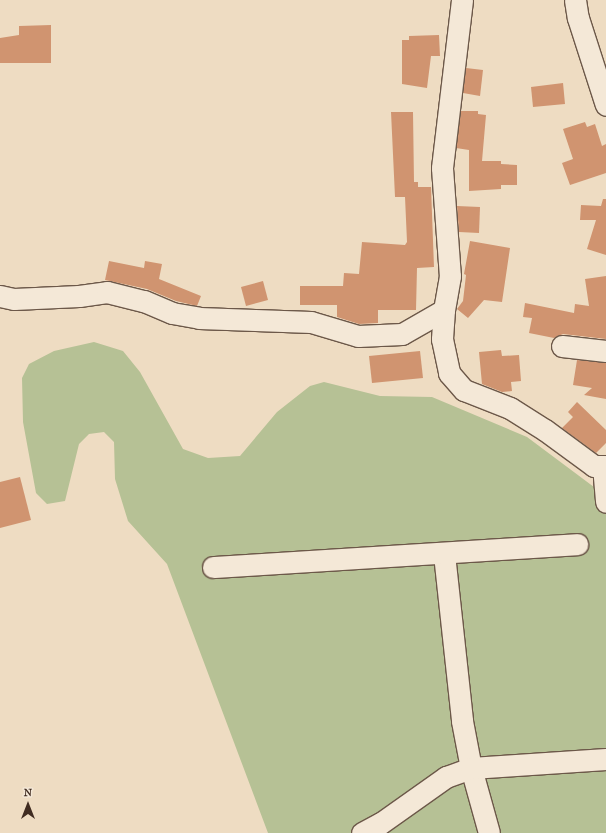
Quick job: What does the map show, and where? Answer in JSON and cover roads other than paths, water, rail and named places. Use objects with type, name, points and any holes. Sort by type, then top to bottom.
[{"type":"street","points":[[462,0],[442,168],[450,276],[444,310],[442,339],[449,373],[464,390],[510,408],[545,430],[594,466],[604,466],[606,502]]},
{"type":"street","points":[[575,0],[578,18],[606,105]]},
{"type":"street","points":[[0,296],[14,299],[79,296],[107,292],[144,301],[172,313],[199,318],[310,322],[358,336],[402,334],[444,310]]},
{"type":"street","points":[[562,346],[606,351]]},
{"type":"street","points":[[214,567],[444,554],[577,544]]},
{"type":"street","points":[[444,554],[462,721],[471,768],[489,833]]},
{"type":"street","points":[[362,833],[381,823],[446,777],[471,768],[606,759]]}]
